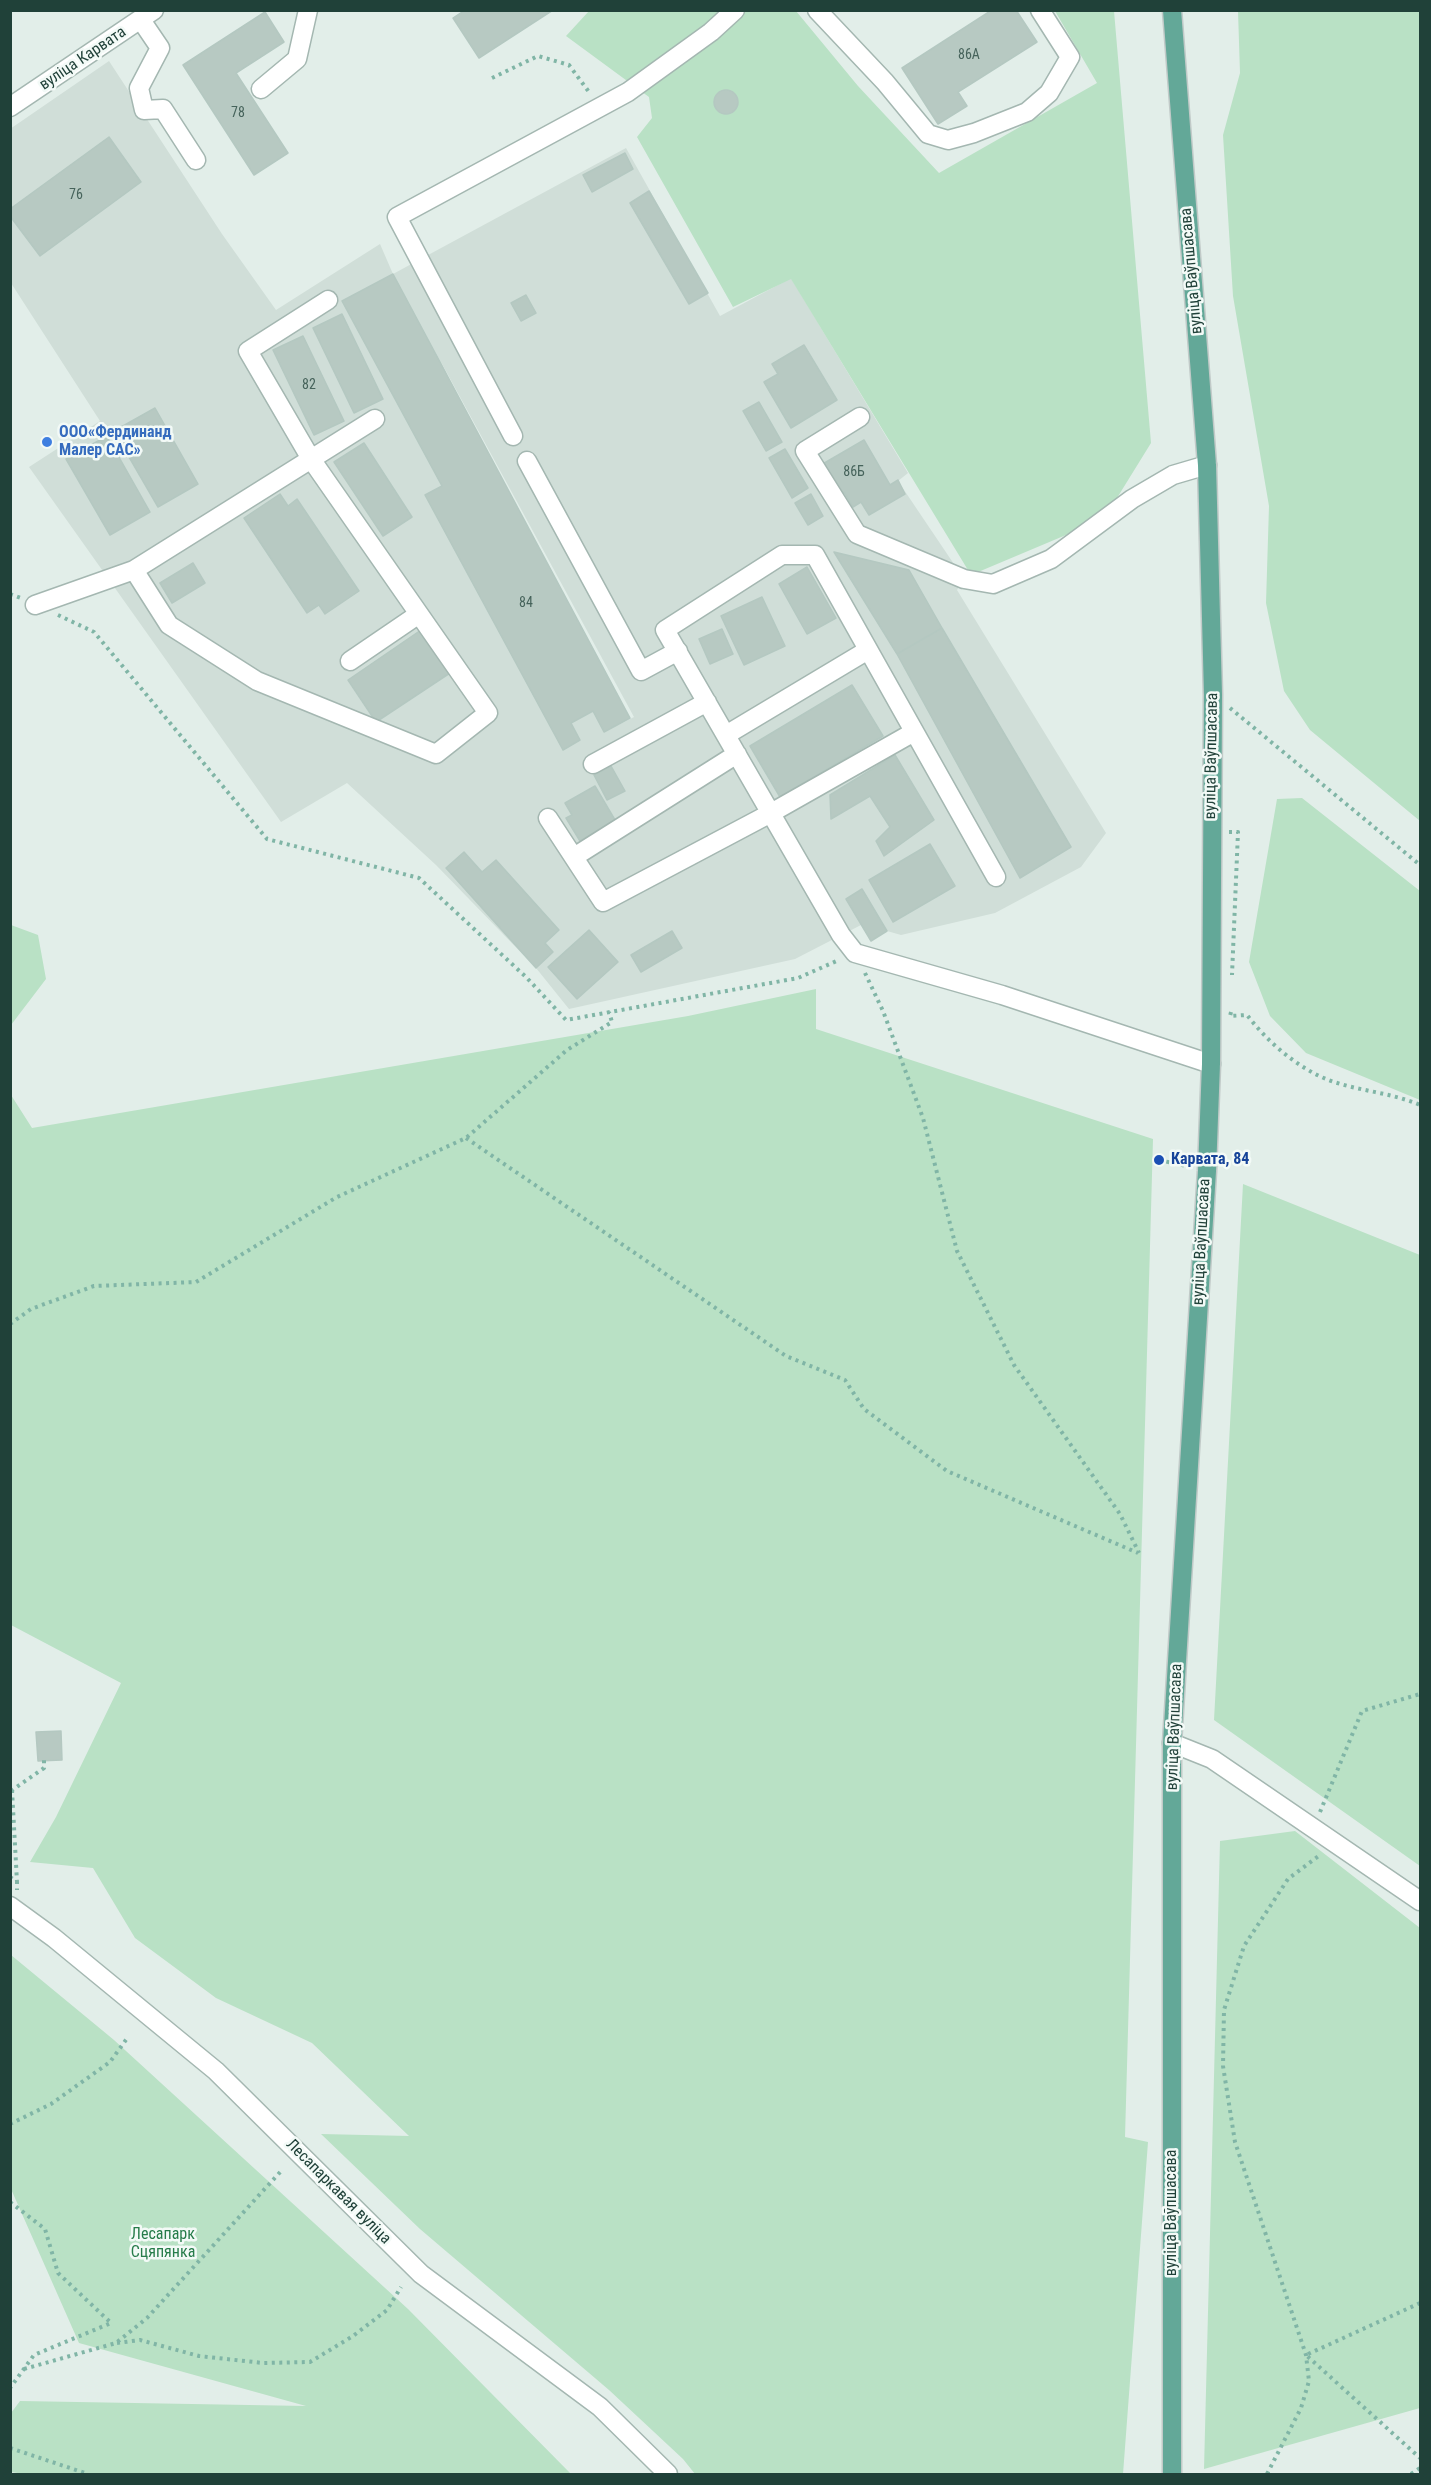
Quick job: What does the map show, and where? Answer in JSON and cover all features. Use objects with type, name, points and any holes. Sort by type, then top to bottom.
[{"type":"main road","name":"вуліца Ваўпшасава","points":[[1172,10],[1208,465],[1214,695],[1211,1064],[1207,1171],[1172,1743],[1172,2475]]},
{"type":"street","points":[[261,89],[297,59],[308,10]]},
{"type":"street","points":[[513,436],[397,217],[628,92],[711,32],[735,10]]},
{"type":"street","points":[[817,10],[885,82],[928,134],[948,140],[974,134],[1027,112],[1049,93],[1070,57],[1040,10]]},
{"type":"street","points":[[148,15],[160,48],[139,88],[144,110],[164,109],[196,160]]},
{"type":"street","name":"вуліца Карвата","points":[[10,107],[148,15]]},
{"type":"street","points":[[134,570],[169,625],[256,681],[436,754],[488,713],[311,459],[248,351],[328,300]]},
{"type":"street","points":[[860,417],[805,451],[857,534],[964,579],[993,584],[1052,559],[1132,498],[1173,475],[1208,465]]},
{"type":"street","points":[[35,605],[134,570],[375,419]]},
{"type":"street","points":[[527,461],[641,671],[678,651]]},
{"type":"street","points":[[996,877],[815,555],[782,555],[665,630],[841,935],[855,953],[1002,995],[1211,1064]]},
{"type":"street","points":[[350,661],[419,614]]},
{"type":"street","points":[[726,735],[868,650]]},
{"type":"street","points":[[594,764],[707,702]]},
{"type":"street","points":[[548,818],[603,902],[771,813],[914,732]]},
{"type":"street","points":[[574,857],[737,754]]},
{"type":"street","points":[[1172,1743],[1212,1759],[1420,1902]]},
{"type":"street","name":"Лесапаркавая вуліца","points":[[14,1901],[54,1938],[216,2071],[422,2274],[600,2407],[668,2475]]},
{"type":"path","points":[[492,78],[538,56],[569,64],[599,108]]},
{"type":"path","points":[[10,594],[94,632],[267,839],[419,878],[526,977],[566,1020],[798,978],[855,953],[884,1011],[923,1118],[957,1251],[1014,1365],[1120,1514],[1139,1553],[947,1471],[864,1409],[845,1380],[786,1356],[466,1138]]},
{"type":"path","points":[[1214,695],[1420,865]]},
{"type":"path","points":[[1232,981],[1238,832]]},
{"type":"path","points":[[1231,1004],[1230,1016],[1247,1015],[1278,1049],[1326,1079],[1420,1105]]},
{"type":"path","points":[[10,1322],[31,1309],[94,1286],[196,1282],[337,1197],[466,1138],[567,1050],[612,1022],[609,1012]]},
{"type":"path","points":[[1159,1160],[1207,1171]]},
{"type":"path","points":[[1313,1828],[1362,1711],[1420,1694]]},
{"type":"path","points":[[14,1901],[17,1882],[11,1791],[44,1768],[44,1761]]},
{"type":"path","points":[[1267,2475],[1301,2408],[1309,2381],[1306,2355],[1235,2142],[1223,2066],[1224,2010],[1244,1946],[1288,1879],[1335,1844]]},
{"type":"path","points":[[10,1877],[17,1882]]},
{"type":"path","points":[[10,2124],[51,2104],[110,2062],[128,2037]]},
{"type":"path","points":[[116,2343],[147,2318],[282,2170]]},
{"type":"path","points":[[10,2202],[45,2229],[58,2273],[111,2323],[34,2355],[10,2388]]},
{"type":"path","points":[[24,2369],[116,2343],[140,2340],[199,2356],[263,2363],[310,2362],[352,2336],[387,2310],[401,2288]]},
{"type":"path","points":[[1306,2355],[1420,2303]]},
{"type":"path","points":[[1306,2355],[1420,2458]]},
{"type":"path","points":[[10,2448],[88,2475]]},
{"type":"path","points":[[1412,2475],[1420,2468]]},
{"type":"shaded area","points":[[109,61],[222,234],[276,310],[380,244],[393,274],[626,148],[720,316],[791,278],[908,473],[898,481],[964,579],[957,590],[1106,833],[1081,867],[995,913],[901,935],[887,931],[871,941],[861,925],[795,959],[569,1009],[536,968],[436,865],[347,783],[281,822],[29,467],[100,421],[11,283],[10,129]],"holes":[[[441,362],[634,717],[618,725]]]},
{"type":"green space","points":[[1419,10],[1420,14],[1420,821],[1310,730],[1284,691],[1266,603],[1269,506],[1233,296],[1223,135],[1240,73],[1238,11]]},
{"type":"green space","points":[[589,11],[796,11],[858,86],[939,173],[1097,83],[1055,11],[1114,11],[1151,443],[1104,519],[971,575],[791,279],[733,307],[637,137],[652,118],[649,97],[566,36]]},
{"type":"green space","points":[[1302,798],[1420,891],[1420,1100],[1306,1053],[1270,1016],[1249,962],[1277,799]]},
{"type":"green space","points":[[11,925],[38,935],[46,979],[11,1025]]},
{"type":"green space","points":[[816,989],[816,1029],[1153,1139],[1125,2137],[1148,2142],[1123,2474],[695,2474],[683,2459],[609,2390],[420,2229],[321,2134],[409,2136],[312,2043],[216,1998],[135,1938],[93,1868],[30,1862],[56,1817],[121,1683],[11,1625],[11,1095],[32,1128],[688,1016]]},
{"type":"green space","points":[[1243,1184],[1420,1255],[1420,1866],[1214,1720]]},
{"type":"green space","points":[[1295,1831],[1420,1928],[1420,2408],[1204,2469],[1220,1841]]},
{"type":"green space","name":"Лесапарк Сцяпянка","points":[[11,1955],[114,2040],[408,2309],[571,2474],[24,2474],[11,2472],[11,2413],[20,2401],[306,2406],[79,2343],[11,2189]]},
{"type":"building","points":[[465,10],[553,10],[479,58],[453,18]]},
{"type":"building","points":[[992,10],[1016,10],[1037,42],[958,92],[967,106],[938,124],[902,68]]},
{"type":"building","points":[[265,12],[284,42],[236,73],[288,153],[254,175],[183,65]]},
{"type":"building","points":[[726,90],[734,94],[738,102],[734,110],[726,114],[718,110],[714,102],[718,94]]},
{"type":"building","points":[[109,137],[141,182],[40,256],[10,216],[10,209]]},
{"type":"building","points":[[625,153],[633,169],[592,192],[583,175]]},
{"type":"building","points":[[649,191],[708,293],[689,304],[630,203]]},
{"type":"building","points":[[393,274],[630,718],[604,732],[593,711],[571,723],[580,740],[563,750],[425,495],[442,486],[342,301]]},
{"type":"building","points":[[526,295],[536,313],[521,321],[511,303]]},
{"type":"building","points":[[342,314],[383,399],[354,413],[313,328]]},
{"type":"building","points":[[303,336],[344,421],[314,435],[273,350]]},
{"type":"building","points":[[804,345],[837,400],[791,428],[764,382],[778,374],[772,364]]},
{"type":"building","points":[[759,402],[782,442],[766,451],[743,411]]},
{"type":"building","points":[[155,408],[198,484],[158,507],[114,431]]},
{"type":"building","points":[[107,436],[150,512],[110,535],[66,459]]},
{"type":"building","points":[[864,440],[890,485],[898,480],[905,494],[869,515],[861,502],[853,507],[844,492],[838,496],[821,465]]},
{"type":"building","points":[[364,443],[412,517],[383,536],[334,462]]},
{"type":"building","points":[[785,449],[808,488],[792,498],[769,458]]},
{"type":"building","points":[[280,494],[288,506],[297,499],[359,591],[325,614],[319,605],[307,613],[244,518]]},
{"type":"building","points":[[811,494],[823,516],[808,525],[795,503]]},
{"type":"building","points":[[834,552],[909,570],[942,628],[897,654]]},
{"type":"building","points":[[193,563],[205,583],[172,603],[160,583]]},
{"type":"building","points":[[807,567],[836,618],[807,634],[779,584]]},
{"type":"building","points":[[762,597],[785,646],[744,665],[721,616]]},
{"type":"building","points":[[942,628],[1071,847],[1020,878],[897,654]]},
{"type":"building","points":[[722,629],[733,654],[710,664],[699,639]]},
{"type":"building","points":[[421,630],[450,673],[376,722],[348,680]]},
{"type":"building","points":[[852,685],[883,736],[780,797],[750,746]]},
{"type":"building","points":[[895,755],[934,820],[884,856],[876,841],[890,827],[870,796],[831,819],[830,795]]},
{"type":"building","points":[[611,766],[625,791],[607,800],[594,775]]},
{"type":"building","points":[[595,786],[615,820],[580,841],[566,818],[572,815],[565,803]]},
{"type":"building","points":[[930,844],[955,886],[893,922],[869,880]]},
{"type":"building","points":[[464,852],[482,872],[496,860],[559,930],[545,943],[553,952],[536,968],[446,868]]},
{"type":"building","points":[[862,889],[887,931],[871,941],[846,899]]},
{"type":"building","points":[[589,930],[618,962],[577,999],[548,967]]},
{"type":"building","points":[[672,931],[682,948],[641,972],[631,955]]},
{"type":"building","points":[[61,1731],[62,1760],[38,1761],[36,1732]]},
{"type":"place","name":"ООО«Фердинанд Малер САС»","points":[[47,442]]},
{"type":"place","name":"Карвата, 84","points":[[1159,1160]]}]
